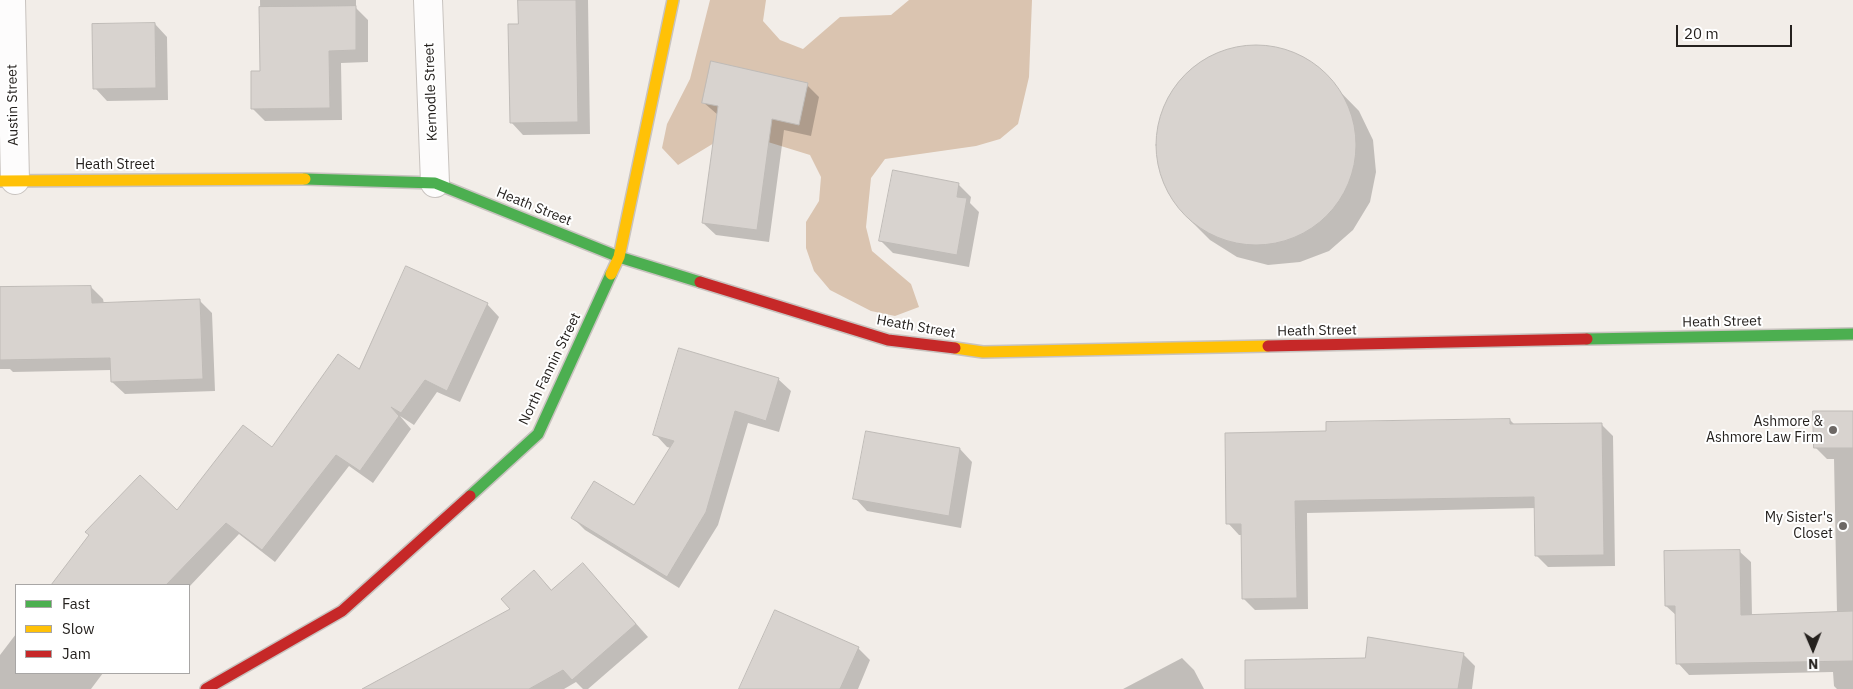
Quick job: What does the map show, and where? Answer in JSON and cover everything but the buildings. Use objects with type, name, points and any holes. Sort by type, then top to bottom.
[{"type":"street","name":"Austin Street","points":[[7,180],[11,0]]},
{"type":"street","name":"Kernodle Street","points":[[428,0],[435,183]]},
{"type":"street","name":"North Fannin Street","points":[[206,689],[342,611],[538,434],[619,257],[673,0]]},
{"type":"street","name":"Heath Street","points":[[7,180],[296,179],[435,183],[619,257],[888,340],[983,352],[1853,334]]},
{"type":"shaded area","points":[[710,0],[766,0],[763,21],[780,40],[803,49],[840,17],[891,15],[909,0],[1032,0],[1029,77],[1018,124],[1000,139],[976,146],[885,159],[871,178],[866,227],[872,251],[911,284],[919,307],[895,316],[871,311],[830,290],[814,271],[806,248],[806,222],[819,201],[821,177],[810,155],[742,134],[719,140],[678,165],[662,148],[667,124],[690,79]]},
{"type":"traffic: fast","points":[[305,179],[435,183],[619,257],[700,282]]},
{"type":"traffic: fast","points":[[470,496],[538,434],[611,274]]},
{"type":"traffic: fast","points":[[1587,339],[1853,334]]},
{"type":"traffic: slow","points":[[611,274],[619,257],[673,0]]},
{"type":"traffic: slow","points":[[0,181],[305,179]]},
{"type":"traffic: slow","points":[[955,348],[983,352],[1268,346]]},
{"type":"traffic: jam","points":[[700,282],[888,340],[955,348]]},
{"type":"traffic: jam","points":[[1268,346],[1587,339]]},
{"type":"traffic: jam","points":[[206,689],[342,611],[470,496]]},
{"type":"place","name":"Ashmore & Ashmore Law Firm","points":[[1833,430]]},
{"type":"place","name":"My Sister's Closet","points":[[1843,526]]}]
